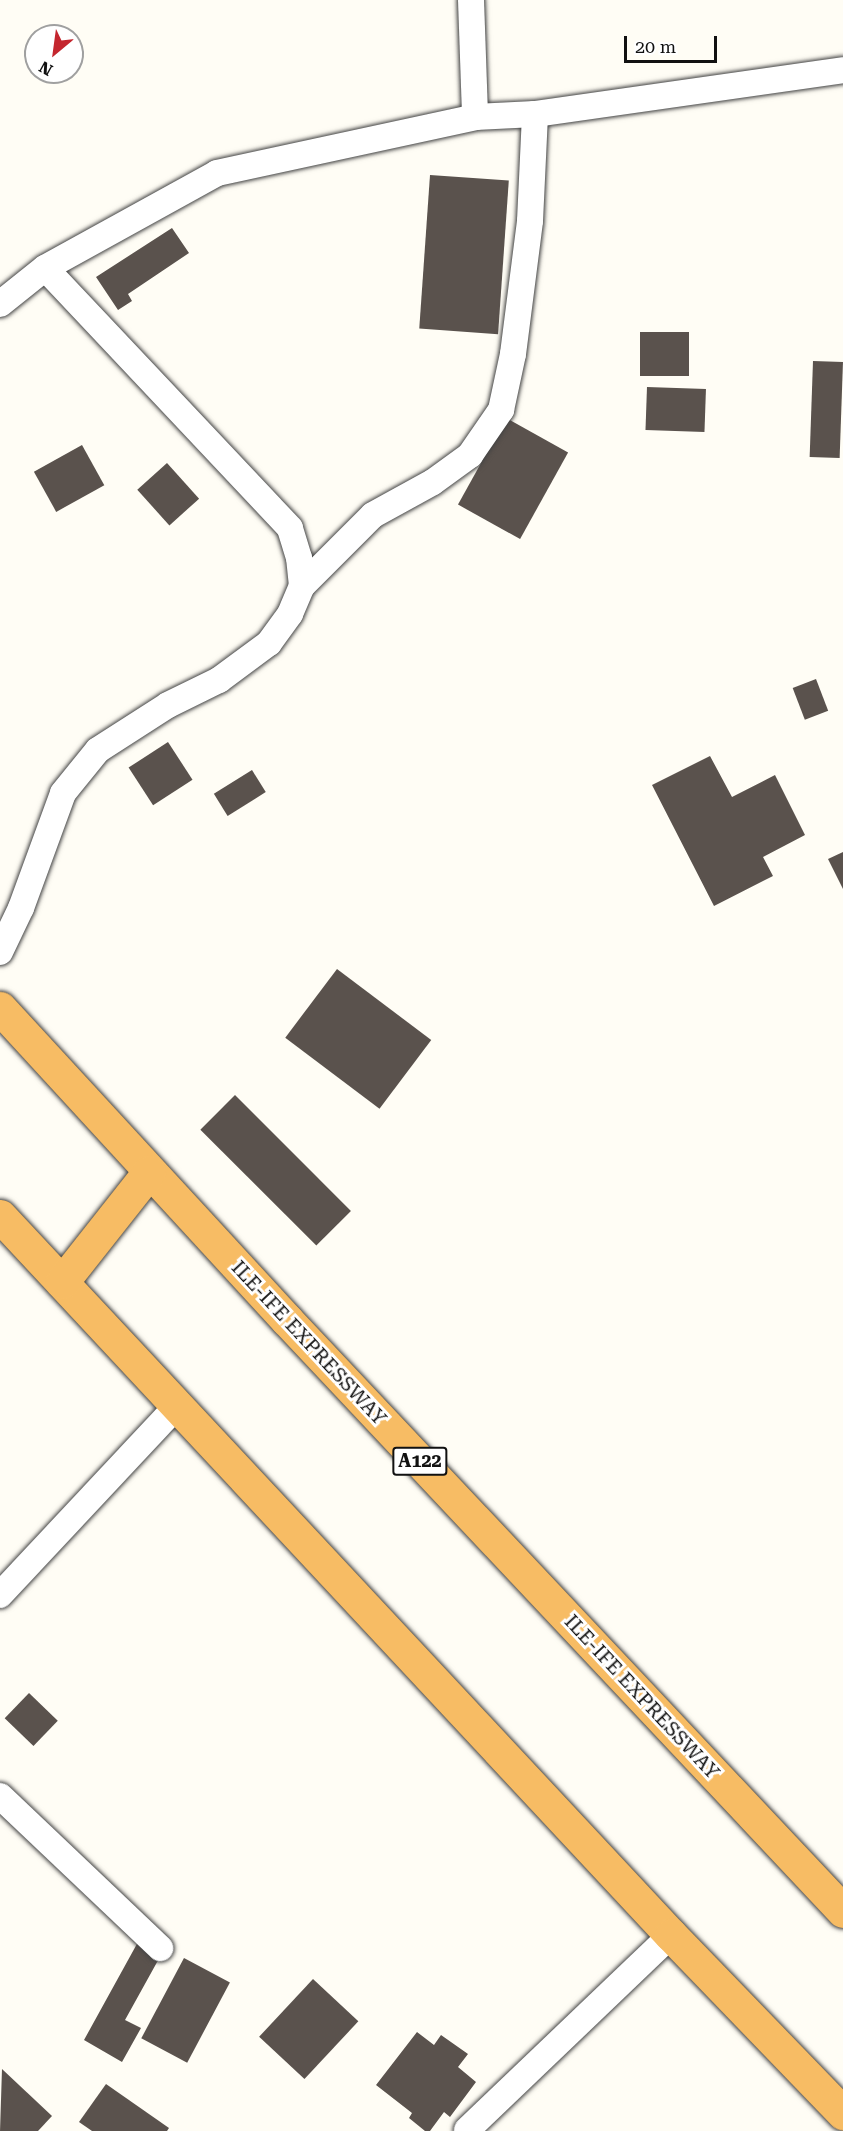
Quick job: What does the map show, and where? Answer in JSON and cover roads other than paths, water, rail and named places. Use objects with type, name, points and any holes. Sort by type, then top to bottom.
[{"type":"highway","name":"ILE-IFE EXPRESSWAY","points":[[0,1008],[149,1172],[843,1911]]},
{"type":"highway","points":[[62,1282],[149,1172]]},
{"type":"highway","points":[[0,1216],[671,1935],[839,2099]]},
{"type":"street","points":[[471,0],[475,117]]},
{"type":"street","points":[[0,304],[45,268],[217,173],[475,117],[535,114],[843,70]]},
{"type":"street","points":[[0,952],[21,908],[63,793],[98,750],[168,705],[219,680],[269,643],[290,614],[302,586],[373,515],[433,482],[470,455],[501,411],[513,354],[530,221],[535,114]]},
{"type":"street","points":[[45,268],[290,528],[299,558],[302,586]]},
{"type":"street","points":[[0,1595],[178,1405]]},
{"type":"street","points":[[0,1796],[160,1948]]},
{"type":"street","points":[[467,2130],[671,1935]]}]
